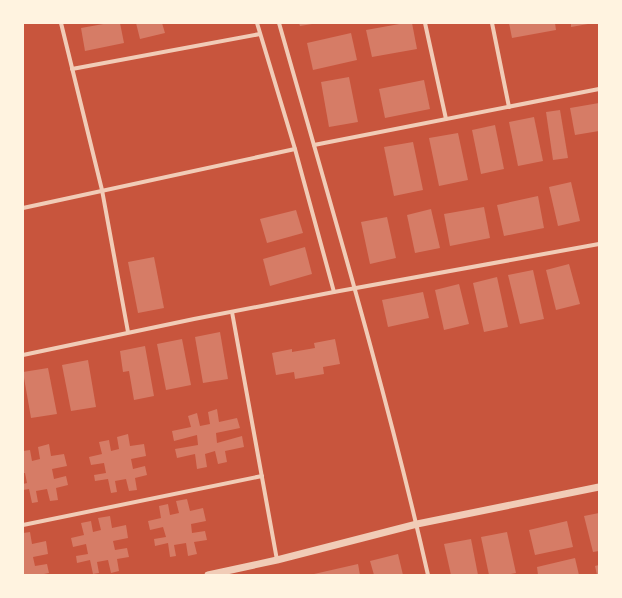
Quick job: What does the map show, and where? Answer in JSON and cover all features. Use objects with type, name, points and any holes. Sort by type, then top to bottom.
[{"type":"street","points":[[61,23],[102,190],[128,332]]},
{"type":"street","points":[[257,23],[295,149],[334,292]]},
{"type":"street","points":[[279,23],[355,288],[428,575]]},
{"type":"street","points":[[425,23],[446,119]]},
{"type":"street","points":[[492,23],[509,107]]},
{"type":"street","points":[[72,70],[260,34]]},
{"type":"street","points":[[314,145],[599,89]]},
{"type":"street","points":[[23,208],[295,149]]},
{"type":"street","points":[[23,355],[128,332],[334,292],[599,244]]},
{"type":"street","points":[[232,312],[277,560]]},
{"type":"street","points":[[23,525],[262,476]]},
{"type":"street","points":[[208,575],[277,560],[416,524],[599,487]]},
{"type":"building","points":[[109,23],[120,23],[124,43],[85,51],[81,28]]},
{"type":"building","points":[[136,23],[162,23],[165,33],[140,39]]},
{"type":"building","points":[[299,23],[312,23],[312,24],[300,26]]},
{"type":"building","points":[[412,23],[417,49],[372,57],[366,30]]},
{"type":"building","points":[[509,23],[555,23],[556,30],[512,38]]},
{"type":"building","points":[[571,23],[588,23],[588,24],[571,27]]},
{"type":"building","points":[[351,33],[357,60],[313,70],[307,43]]},
{"type":"building","points":[[349,77],[358,122],[329,127],[321,82]]},
{"type":"building","points":[[424,80],[430,109],[385,118],[379,89]]},
{"type":"building","points":[[599,103],[599,131],[575,135],[570,108]]},
{"type":"building","points":[[560,110],[568,158],[553,160],[546,112]]},
{"type":"building","points":[[534,117],[543,161],[518,166],[509,122]]},
{"type":"building","points":[[495,125],[504,169],[481,174],[472,130]]},
{"type":"building","points":[[458,133],[468,180],[439,186],[429,138]]},
{"type":"building","points":[[413,142],[423,190],[394,196],[384,147]]},
{"type":"building","points":[[571,182],[580,221],[558,226],[549,187]]},
{"type":"building","points":[[538,196],[544,228],[504,236],[497,205]]},
{"type":"building","points":[[484,207],[490,238],[450,246],[444,214]]},
{"type":"building","points":[[431,209],[440,248],[415,253],[407,215]]},
{"type":"building","points":[[296,210],[303,233],[267,243],[260,219]]},
{"type":"building","points":[[387,217],[396,258],[370,264],[361,222]]},
{"type":"building","points":[[305,247],[312,274],[270,286],[263,259]]},
{"type":"building","points":[[154,257],[164,308],[138,313],[128,262]]},
{"type":"building","points":[[569,264],[580,304],[556,310],[546,270]]},
{"type":"building","points":[[533,270],[544,319],[520,324],[508,275]]},
{"type":"building","points":[[497,277],[508,327],[484,332],[473,283]]},
{"type":"building","points":[[459,284],[469,324],[444,330],[435,290]]},
{"type":"building","points":[[423,292],[429,318],[388,327],[382,300]]},
{"type":"building","points":[[220,332],[228,379],[203,383],[195,337]]},
{"type":"building","points":[[182,339],[191,385],[166,390],[157,344]]},
{"type":"building","points":[[335,339],[340,364],[323,367],[324,374],[295,379],[294,372],[276,375],[272,353],[292,349],[292,352],[315,348],[314,343]]},
{"type":"building","points":[[145,346],[154,396],[134,400],[129,371],[123,372],[120,351]]},
{"type":"building","points":[[88,360],[96,407],[71,411],[62,365]]},
{"type":"building","points":[[48,368],[57,414],[31,418],[23,372]]},
{"type":"building","points":[[217,409],[219,422],[237,418],[240,428],[216,433],[217,443],[242,436],[244,447],[225,451],[227,462],[218,464],[215,451],[205,454],[207,467],[197,469],[195,454],[177,458],[175,449],[198,445],[197,435],[174,441],[172,431],[191,427],[188,416],[197,413],[200,426],[210,424],[208,412]]},
{"type":"building","points":[[128,434],[130,446],[144,444],[146,456],[131,459],[133,469],[145,466],[147,475],[135,478],[137,490],[129,491],[126,479],[115,481],[117,492],[111,493],[108,479],[95,481],[94,475],[106,473],[104,463],[91,465],[89,457],[102,454],[99,442],[109,440],[111,451],[119,449],[117,437]]},
{"type":"building","points":[[49,444],[51,456],[64,454],[67,466],[52,469],[54,479],[66,476],[68,485],[56,488],[58,500],[50,501],[47,489],[36,491],[38,502],[32,503],[29,489],[23,490],[23,484],[27,483],[25,473],[23,473],[23,451],[30,450],[32,461],[40,459],[38,447]]},
{"type":"building","points":[[187,499],[190,511],[203,508],[206,521],[191,524],[192,533],[205,531],[207,540],[194,542],[197,554],[188,556],[186,543],[174,545],[176,556],[170,557],[168,543],[155,546],[154,539],[166,537],[163,527],[150,530],[148,521],[161,518],[159,506],[168,504],[170,515],[179,513],[176,501]]},
{"type":"building","points":[[599,513],[599,551],[593,552],[584,516]]},
{"type":"building","points":[[110,516],[112,528],[126,525],[128,538],[113,541],[115,550],[127,548],[129,557],[117,559],[119,571],[111,573],[108,560],[97,562],[99,573],[93,574],[90,560],[77,563],[76,556],[88,554],[86,544],[73,547],[71,538],[84,535],[81,523],[91,521],[93,532],[101,530],[98,518]]},
{"type":"building","points":[[567,521],[573,547],[535,555],[529,530]]},
{"type":"building","points":[[30,532],[32,544],[46,541],[48,554],[33,557],[35,566],[47,564],[49,573],[39,575],[23,575],[23,533]]},
{"type":"building","points":[[507,532],[516,573],[506,575],[489,575],[481,537]]},
{"type":"building","points":[[471,539],[478,575],[451,575],[444,544]]},
{"type":"building","points":[[398,554],[403,575],[374,575],[370,561]]},
{"type":"building","points":[[575,558],[579,575],[538,575],[537,567]]},
{"type":"building","points":[[358,564],[360,575],[314,575],[314,574]]},
{"type":"building","points":[[599,565],[599,575],[597,575],[595,566]]}]
